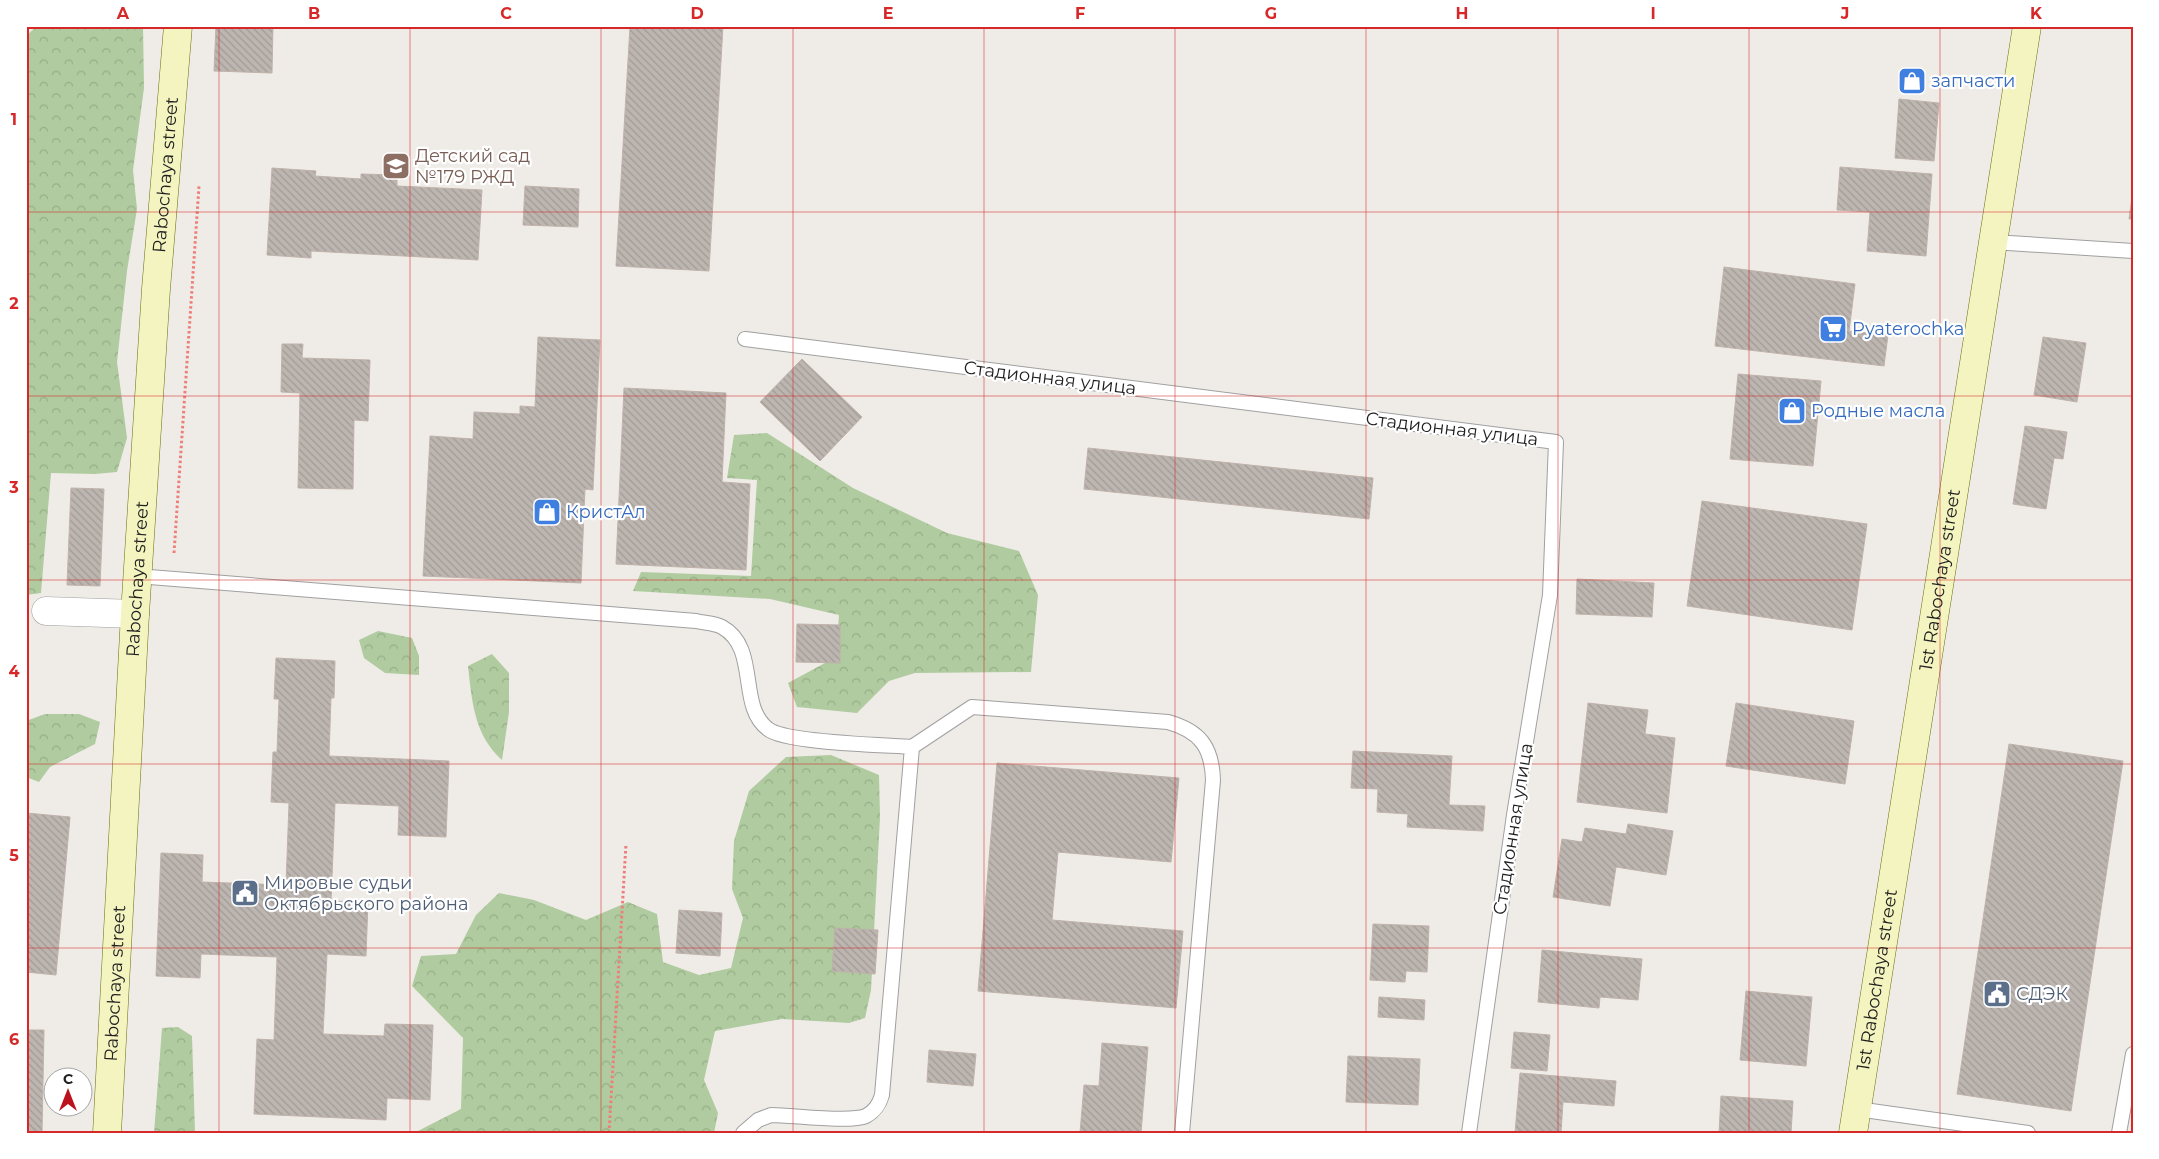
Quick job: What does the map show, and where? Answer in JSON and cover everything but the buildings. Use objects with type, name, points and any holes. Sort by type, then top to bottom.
[{"type":"street","name":"Rabochaya street","points":[[107,1133],[137,576],[156,289],[178,26]]},
{"type":"street","name":"1st Rabochaya street","points":[[1855,1121],[2027,26]]},
{"type":"street","points":[[46,611],[135,614]]},
{"type":"lane","points":[[1993,242],[2133,251]]},
{"type":"lane","name":"Стадионная улица","points":[[745,339],[1556,442],[1550,595],[1514,816],[1469,1133]]},
{"type":"lane","points":[[137,576],[696,620],[722,627],[738,642],[745,660],[754,710],[768,730],[800,739],[912,747],[972,707],[1168,722],[1184,726],[1198,736],[1207,748],[1213,764],[1213,780],[1182,1133]]},
{"type":"lane","points":[[743,1133],[758,1120],[771,1115],[859,1118],[874,1110],[879,1104],[882,1095],[912,747]]},
{"type":"lane","points":[[2119,1133],[2133,1054]]},
{"type":"lane","points":[[1855,1121],[2028,1133]]},
{"type":"path","points":[[610,1133],[626,844]]},
{"type":"green space","points":[[37,26],[143,26],[144,88],[133,170],[137,209],[127,271],[117,362],[127,438],[117,472],[95,474],[51,473],[41,593],[26,595],[26,36]]},
{"type":"green space","points":[[767,433],[853,488],[947,533],[1019,551],[1038,595],[1031,672],[915,673],[889,681],[857,713],[797,707],[788,683],[836,657],[839,615],[770,599],[633,591],[641,572],[751,576],[757,480],[727,478],[734,435]]},
{"type":"green space","points":[[378,631],[412,638],[419,656],[419,675],[385,673],[364,658],[359,640]]},
{"type":"green space","points":[[492,654],[509,673],[509,712],[502,760],[485,740],[476,717],[468,666]]},
{"type":"green space","points":[[45,714],[79,714],[100,722],[95,744],[50,767],[39,782],[26,777],[26,721]]},
{"type":"green space","points":[[831,755],[879,775],[880,817],[871,990],[865,1018],[849,1023],[782,1019],[715,1031],[704,1080],[718,1113],[714,1133],[414,1133],[461,1109],[463,1038],[412,986],[421,956],[456,954],[476,915],[499,893],[534,900],[586,920],[628,902],[657,914],[663,962],[699,975],[731,968],[743,918],[732,889],[734,841],[749,791],[786,757]]},
{"type":"green space","points":[[178,1027],[192,1036],[195,1133],[154,1133],[162,1028]]},
{"type":"place","name":"запчасти","points":[[1912,81]]},
{"type":"place","name":"Детский сад №179 РЖД","points":[[396,166]]},
{"type":"place","name":"Pyaterochka","points":[[1833,329]]},
{"type":"place","name":"Родные масла","points":[[1792,411]]},
{"type":"place","name":"КристАл","points":[[547,512]]},
{"type":"place","name":"Мировые судьи Октябрьского района","points":[[245,893]]},
{"type":"place","name":"СДЭК","points":[[1997,994]]}]
